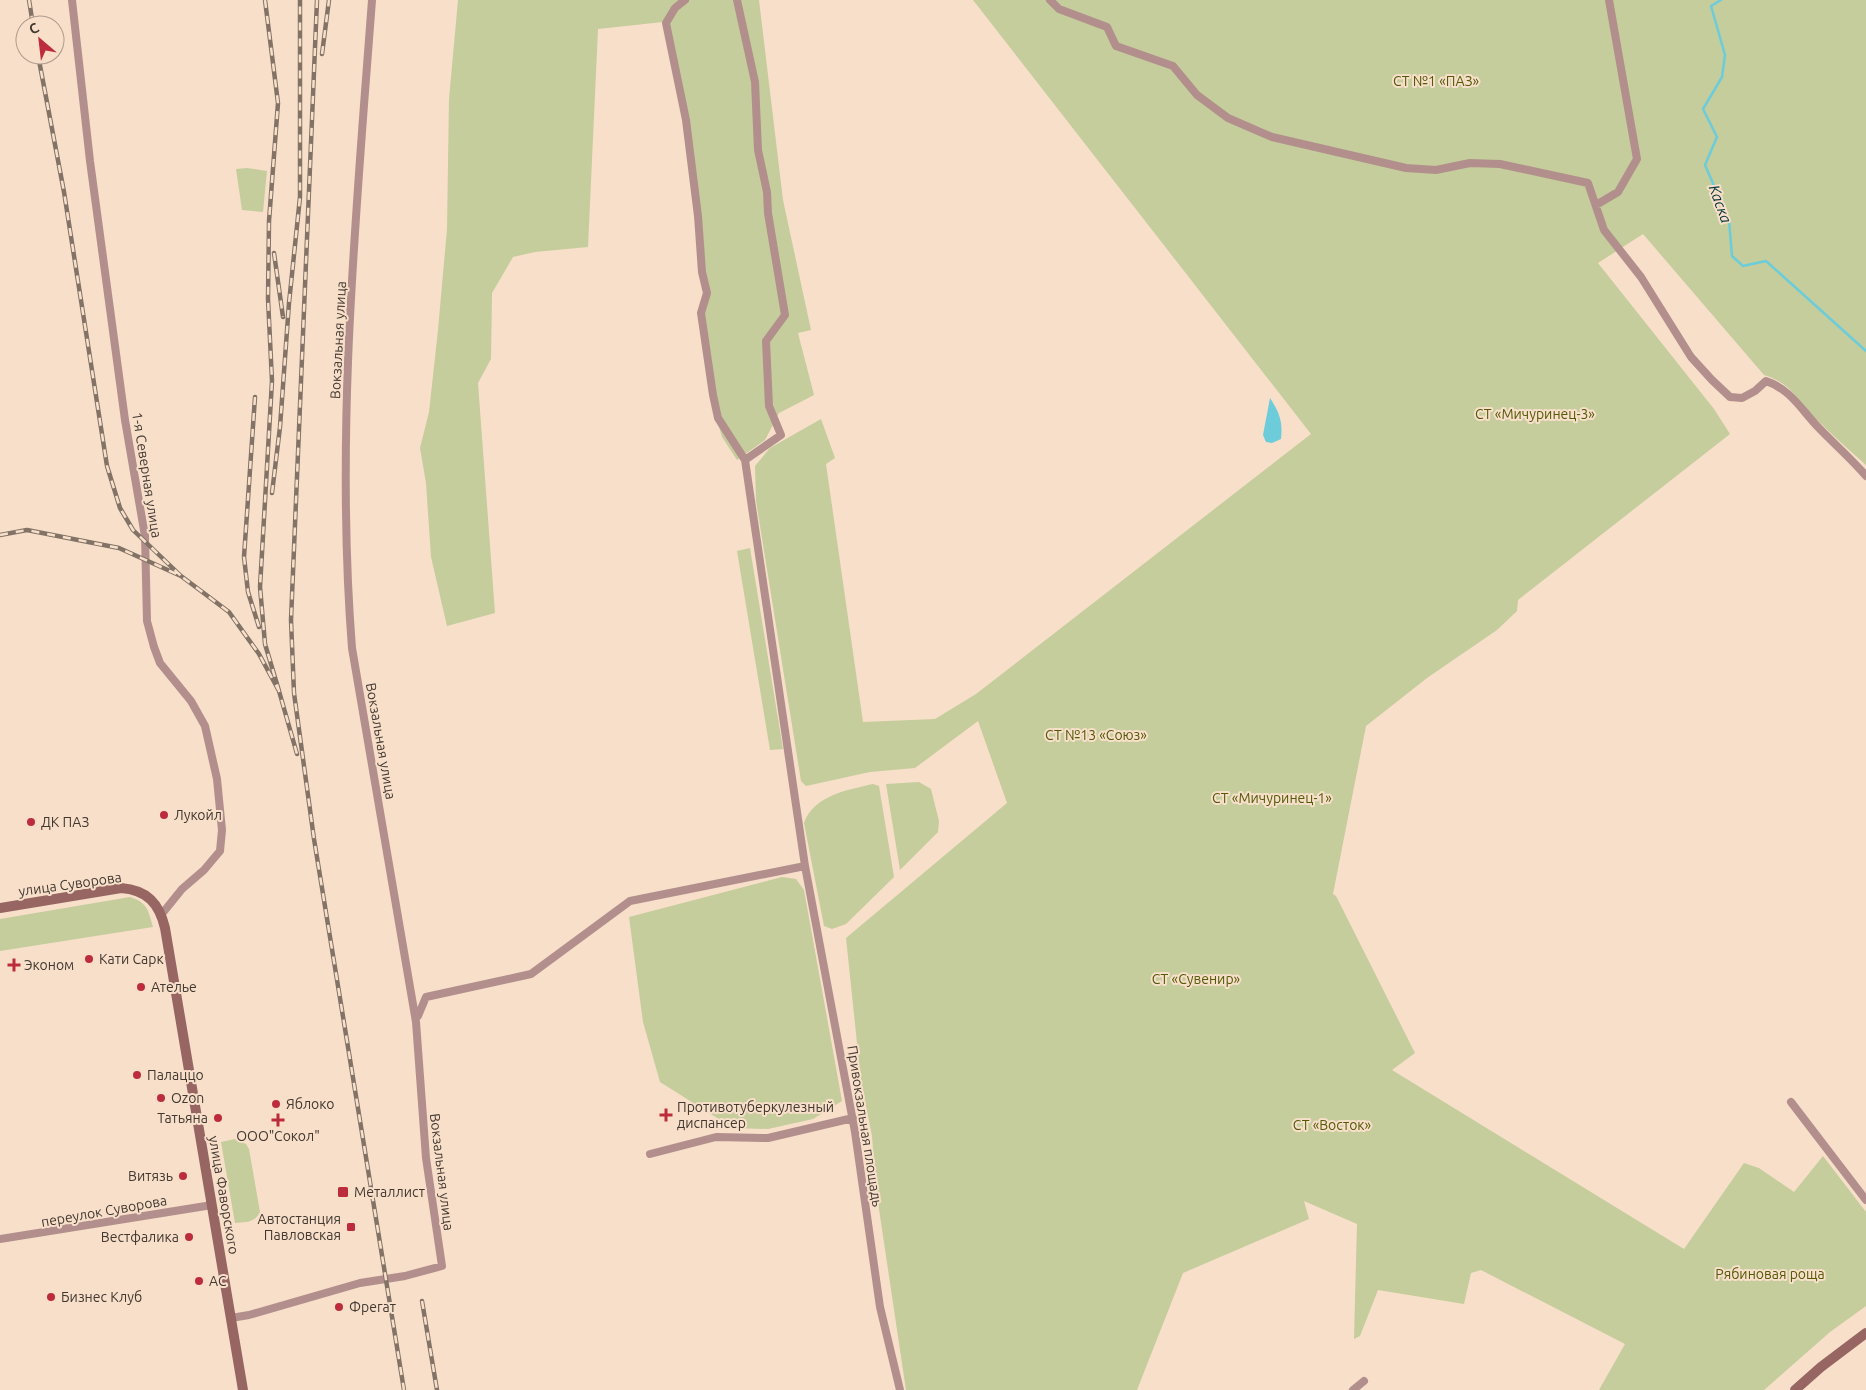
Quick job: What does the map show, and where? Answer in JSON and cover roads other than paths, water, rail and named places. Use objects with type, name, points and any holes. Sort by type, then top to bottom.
[{"type":"street","name":"1-я Северная улица","points":[[72,0],[90,161],[125,420],[145,536],[147,621],[160,662],[191,701],[205,726],[217,779],[222,830],[220,851],[204,870],[178,894],[161,916]]},
{"type":"street","name":"Вокзальная улица","points":[[231,1318],[249,1315],[360,1284],[405,1276],[442,1266],[426,1158],[416,1022],[352,648],[345,524],[345,454],[356,221],[372,0]]},
{"type":"street","points":[[685,0],[675,8],[666,23],[686,120],[698,216],[702,272],[707,293],[701,313],[718,418],[745,460],[781,435],[769,406],[766,341],[785,315],[768,213],[767,192],[758,150],[755,82],[737,0]]},
{"type":"street","points":[[1050,0],[1059,9],[1108,27],[1116,46],[1173,66],[1197,95],[1228,118],[1272,136],[1406,168],[1436,170],[1470,163],[1509,166],[1588,183],[1604,230],[1641,277],[1691,357],[1712,380],[1730,397],[1742,398],[1755,391],[1766,381],[1776,384],[1796,400],[1817,426],[1851,458],[1866,476]]},
{"type":"street","points":[[1596,204],[1618,192],[1627,180],[1637,158],[1610,0]]},
{"type":"street","name":"Привокзальная площадь","points":[[745,460],[805,866],[853,1118],[880,1307],[900,1390]]},
{"type":"street","points":[[416,1022],[420,1007],[426,997],[531,974],[630,901],[805,866]]},
{"type":"street","name":"улица Суворова","points":[[0,908],[121,888],[136,889],[150,898],[155,902],[161,916]]},
{"type":"street","name":"улица Фаворского","points":[[161,916],[243,1390]]},
{"type":"street","points":[[1791,1102],[1866,1200]]},
{"type":"street","points":[[650,1154],[716,1137],[768,1138],[853,1118]]},
{"type":"street","name":"переулок Суворова","points":[[0,1240],[212,1205]]},
{"type":"street","points":[[1794,1390],[1821,1366],[1866,1333]]},
{"type":"street","points":[[1353,1390],[1364,1381]]},
{"type":"water","points":[[1270,398],[1281,422],[1281,439],[1272,443],[1266,442],[1263,435]]},
{"type":"waterway","name":"Каска","points":[[1721,0],[1711,6],[1725,55],[1722,77],[1703,109],[1717,137],[1705,165],[1729,220],[1732,256],[1743,266],[1766,261],[1866,351]]},
{"type":"railway","points":[[29,0],[31,15]]},
{"type":"railway","points":[[265,0],[278,103],[269,221],[268,299],[272,381],[260,587],[265,644],[279,691]]},
{"type":"railway","points":[[272,493],[280,427],[289,303],[300,197],[300,0]]},
{"type":"railway","points":[[317,0],[291,620],[294,693],[314,839],[404,1390]]},
{"type":"railway","points":[[322,54],[329,0]]},
{"type":"railway","points":[[40,65],[64,192],[107,466],[120,508],[133,530],[181,576]]},
{"type":"railway","points":[[274,253],[283,317]]},
{"type":"railway","points":[[255,397],[244,557],[248,592],[259,627]]},
{"type":"railway","points":[[0,535],[27,530],[119,548],[181,576],[229,612],[259,654],[279,691],[297,754]]},
{"type":"railway","points":[[422,1301],[437,1390]]},
{"type":"place","name":"Лукойл","points":[[164,815]]},
{"type":"place","name":"ДК ПАЗ","points":[[31,822]]},
{"type":"place","name":"Кати Сарк","points":[[89,959]]},
{"type":"place","name":"Эконом","points":[[14,965]]},
{"type":"place","name":"Ателье","points":[[141,987]]},
{"type":"place","name":"Палаццо","points":[[137,1075]]},
{"type":"place","name":"Ozon","points":[[161,1098]]},
{"type":"place","name":"Яблоко","points":[[276,1104]]},
{"type":"place","name":"Противотуберкулезный диспансер","points":[[666,1115]]},
{"type":"place","name":"Татьяна","points":[[218,1118]]},
{"type":"place","name":"ООО\"Сокол\"","points":[[278,1120]]},
{"type":"place","name":"Витязь","points":[[183,1176]]},
{"type":"place","name":"Металлист","points":[[343,1192]]},
{"type":"place","name":"Автостанция Павловская","points":[[351,1227]]},
{"type":"place","name":"Вестфалика","points":[[189,1237]]},
{"type":"place","name":"АС","points":[[199,1281]]},
{"type":"place","name":"Бизнес Клуб","points":[[51,1297]]},
{"type":"place","name":"Фрегат","points":[[339,1307]]},
{"type":"park label","name":"СТ №1 «ПАЗ»","points":[[1436,81]]},
{"type":"park label","name":"СТ «Мичуринец-3»","points":[[1535,414]]},
{"type":"park label","name":"СТ №13 «Союз»","points":[[1096,735]]},
{"type":"park label","name":"СТ «Мичуринец-1»","points":[[1272,798]]},
{"type":"park label","name":"СТ «Сувенир»","points":[[1196,979]]},
{"type":"park label","name":"СТ «Восток»","points":[[1332,1125]]},
{"type":"park label","name":"Рябиновая роща","points":[[1770,1274]]}]
